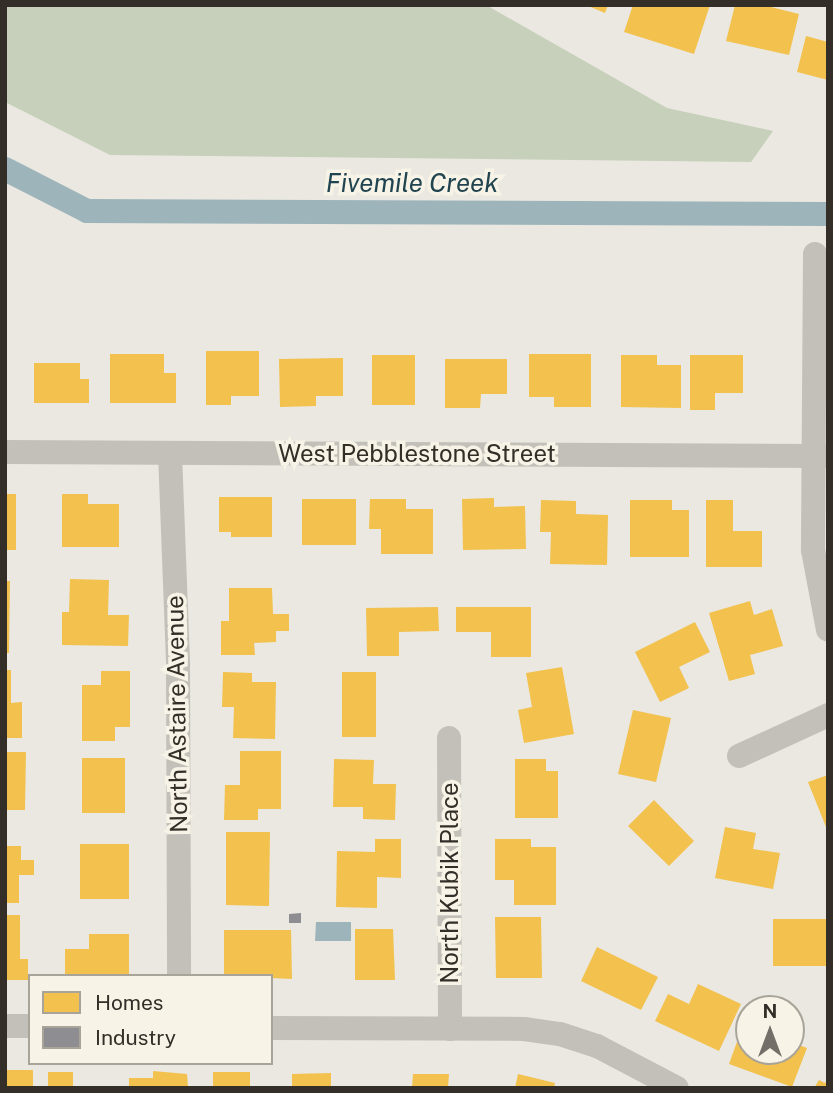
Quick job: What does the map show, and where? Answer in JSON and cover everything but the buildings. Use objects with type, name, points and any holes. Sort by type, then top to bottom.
[{"type":"street","points":[[815,254],[821,456],[815,578],[828,631]]},
{"type":"street","name":"West Pebblestone Street","points":[[5,452],[821,456]]},
{"type":"street","name":"North Astaire Avenue","points":[[170,453],[178,665],[179,974]]},
{"type":"street","points":[[739,756],[828,715]]},
{"type":"street","name":"North Kubik Place","points":[[449,738],[450,1029]]},
{"type":"street","points":[[5,1026],[28,1026]]},
{"type":"street","points":[[273,1028],[450,1029],[560,1034],[597,1046],[677,1088]]},
{"type":"green space","points":[[5,5],[486,5],[667,108],[773,131],[751,162],[110,155],[5,102]]},
{"type":"water","points":[[316,922],[351,922],[351,941],[315,941]]},
{"type":"waterway","name":"Fivemile Creek","points":[[5,169],[87,211],[828,214]]}]
